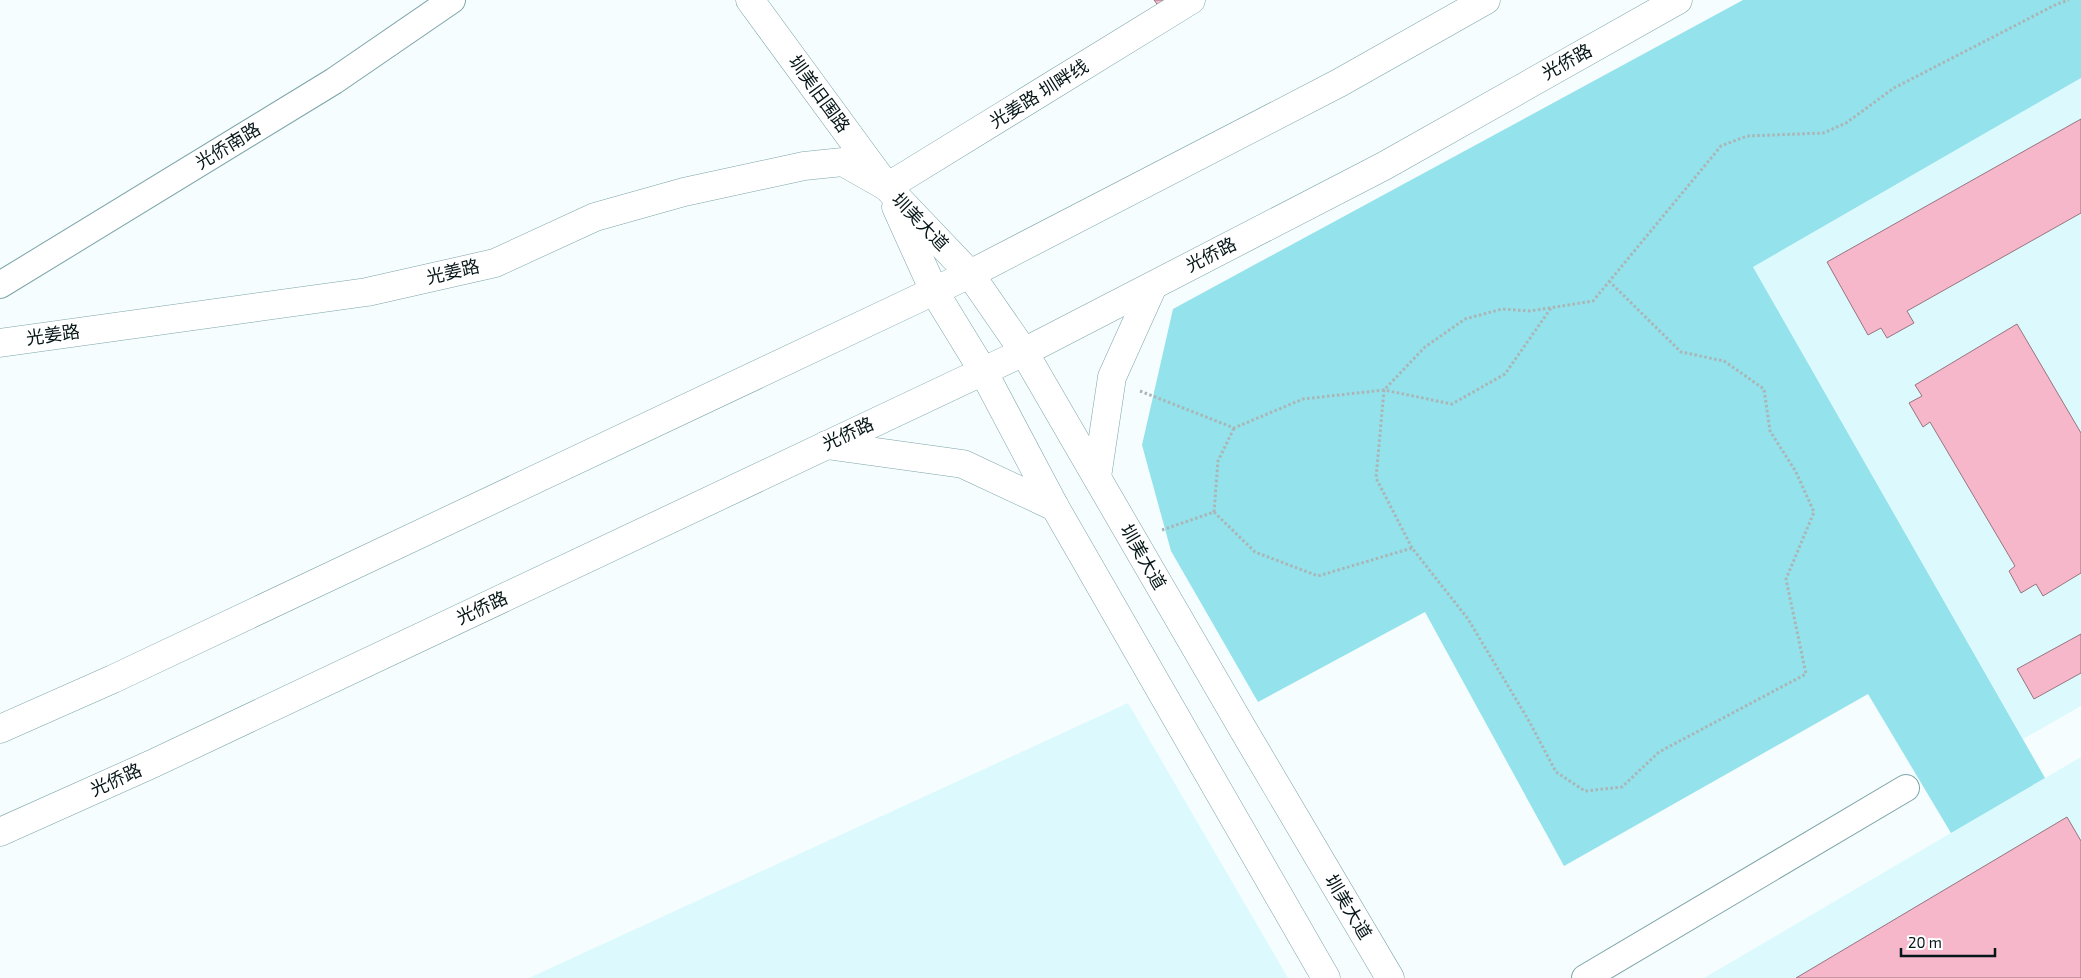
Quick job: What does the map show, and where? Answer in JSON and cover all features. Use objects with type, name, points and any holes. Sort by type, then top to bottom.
[{"type":"main road","name":"圳美旧围路","points":[[750,0],[887,187]]},
{"type":"main road","name":"光姜路 圳畔线","points":[[887,187],[1191,0]]},
{"type":"main road","points":[[0,729],[122,674],[970,274],[1339,83],[1486,0]]},
{"type":"main road","name":"光侨路","points":[[0,832],[152,764],[1024,352],[1384,166],[1678,0]]},
{"type":"main road","name":"光姜路","points":[[0,343],[367,292],[495,263],[596,217],[684,192],[804,166],[842,162],[887,187]]},
{"type":"main road","name":"圳美大道","points":[[887,187],[970,274],[1024,352],[1390,978]]},
{"type":"main road","name":"圳美大道","points":[[887,187],[934,291],[983,371],[1055,507],[1326,978]]},
{"type":"main road","points":[[1097,477],[1112,380],[1153,286]]},
{"type":"main road","points":[[826,445],[963,464],[1055,507]]},
{"type":"street","name":"光侨南路","points":[[0,285],[334,81],[452,0]]},
{"type":"street","points":[[1585,978],[1906,788]]},
{"type":"path","points":[[1610,282],[1681,352],[1724,361],[1764,389],[1770,431],[1796,472],[1814,512],[1786,579],[1806,674],[1659,752],[1622,787],[1585,791],[1556,772],[1529,721],[1468,619],[1412,548],[1376,478],[1384,390],[1425,347],[1465,319],[1502,309],[1530,310],[1593,301],[1721,146],[1747,136],[1823,133],[1846,123],[1894,88],[2057,4],[2069,0]]},
{"type":"path","points":[[1214,512],[1218,461],[1234,428],[1303,399],[1384,390],[1452,404],[1505,374],[1551,307]]},
{"type":"path","points":[[1112,380],[1234,428]]},
{"type":"path","points":[[1214,512],[1255,552],[1318,576],[1412,548]]},
{"type":"path","points":[[1134,541],[1214,512]]},
{"type":"shaded area","points":[[1743,0],[2081,0],[2081,78],[1753,267],[2045,778],[1951,833],[1868,694],[1564,866],[1425,612],[1258,702],[1171,551],[1142,445],[1173,309]]},
{"type":"shaded area","points":[[2081,78],[2081,706],[2023,739],[1753,267]]},
{"type":"shaded area","points":[[1128,703],[1288,978],[529,978]]},
{"type":"shaded area","points":[[2081,757],[2081,978],[1704,978],[1951,833]]},
{"type":"building","points":[[1154,0],[1173,0],[1160,8]]},
{"type":"building","points":[[2081,119],[2081,213],[1907,311],[1914,323],[1887,338],[1881,328],[1868,335],[1827,262]]},
{"type":"building","points":[[2017,324],[2081,433],[2081,573],[2043,596],[2036,584],[2021,593],[2009,571],[2015,566],[1930,422],[1923,427],[1909,403],[1922,396],[1915,385]]},
{"type":"building","points":[[2081,634],[2081,673],[2034,699],[2017,669]]},
{"type":"building","points":[[2067,817],[2081,841],[2081,978],[1796,978]]}]
